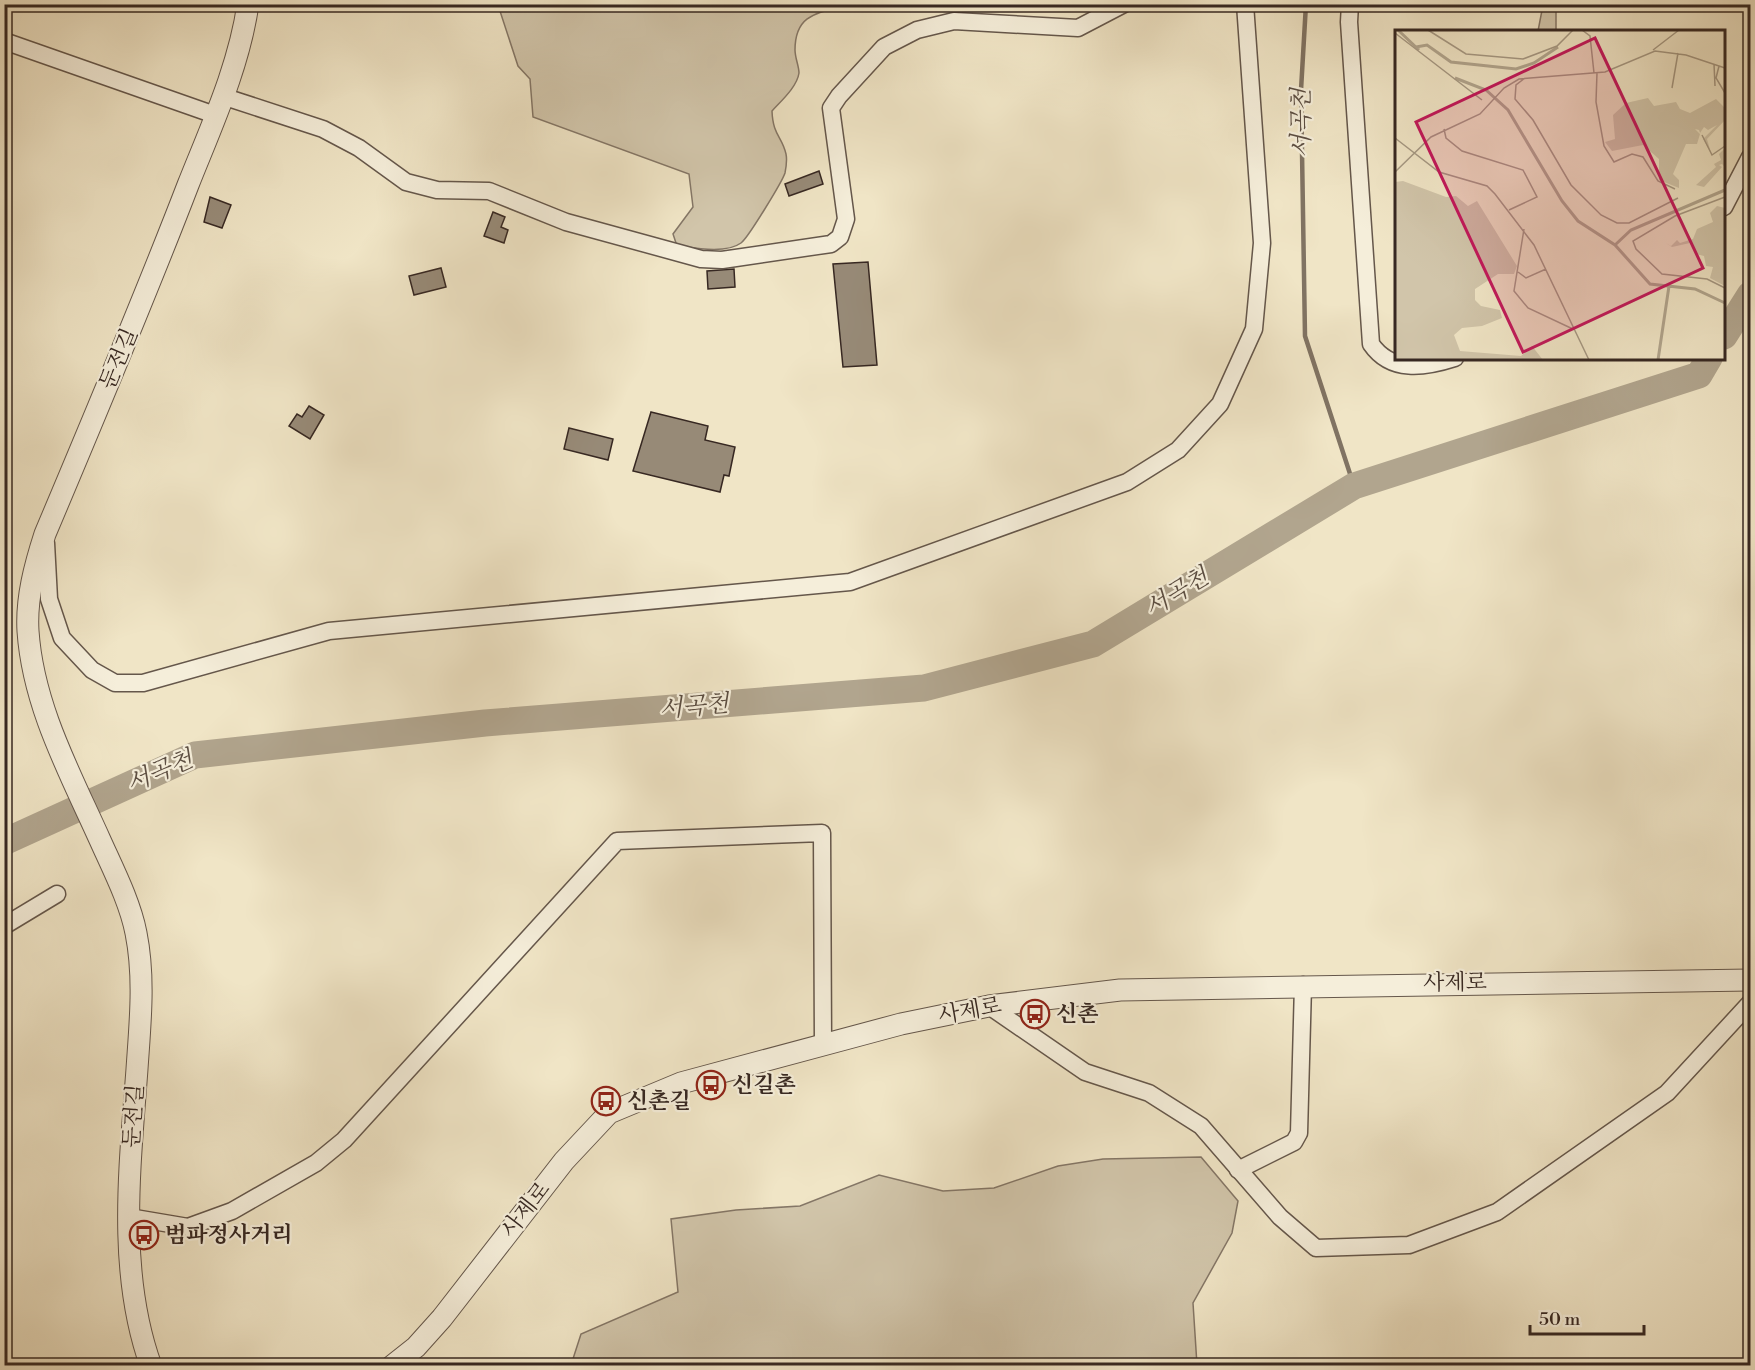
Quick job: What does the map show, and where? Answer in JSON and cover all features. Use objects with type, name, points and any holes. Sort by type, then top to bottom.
[{"type":"street","name":"둔전길","points":[[151,1365],[137,1321],[129,1217],[141,1009],[140,963],[135,929],[113,868],[45,717],[32,663],[28,630],[35,565],[45,534],[133,326],[219,105],[241,38],[248,4]]},
{"type":"street","points":[[4,41],[219,105],[323,129],[359,148],[406,182],[437,190],[489,191],[567,222],[701,259],[722,261],[831,244],[840,237],[846,219],[831,108],[838,96],[884,47],[917,30],[954,21],[1078,28],[1124,4]]},
{"type":"street","points":[[45,534],[50,599],[62,638],[92,670],[115,682],[142,683],[329,631],[850,582],[1127,482],[1178,450],[1220,405],[1254,329],[1262,243],[1245,4]]},
{"type":"street","points":[[1350,4],[1349,22],[1371,344],[1381,358],[1411,367],[1445,360]]},
{"type":"street","points":[[1725,205],[1750,157]]},
{"type":"street","points":[[129,1217],[188,1227],[231,1211],[316,1163],[344,1140],[617,841],[822,833],[823,1045]]},
{"type":"street","points":[[4,926],[57,894]]},
{"type":"street","name":"사제로","points":[[392,1365],[416,1347],[442,1318],[564,1161],[609,1113],[681,1083],[901,1023],[989,1006],[1120,990],[1303,985],[1750,980]]},
{"type":"street","points":[[1238,1170],[1294,1142],[1299,1133],[1303,985]]},
{"type":"street","points":[[989,1006],[1085,1072],[1149,1093],[1201,1126],[1280,1217],[1316,1248],[1409,1245],[1497,1212],[1667,1093],[1750,1003]]},
{"type":"shaded area","points":[[498,5],[848,5],[818,13],[799,28],[795,50],[799,70],[798,78],[788,94],[772,111],[774,126],[786,154],[785,173],[764,210],[741,243],[727,248],[710,249],[677,246],[673,234],[693,207],[689,174],[533,117],[530,79],[518,66]]},
{"type":"shaded area","points":[[1543,5],[1561,5],[1556,6],[1556,30],[1538,30]]},
{"type":"shaded area","points":[[1201,1157],[1238,1201],[1232,1233],[1193,1303],[1197,1365],[571,1365],[581,1334],[678,1292],[671,1219],[736,1210],[800,1206],[879,1175],[943,1191],[994,1188],[1058,1166],[1103,1159]]},
{"type":"building","points":[[819,171],[823,184],[789,196],[785,184]]},
{"type":"building","points":[[210,197],[231,205],[222,228],[204,222]]},
{"type":"building","points":[[493,212],[505,217],[501,227],[508,230],[504,243],[484,236]]},
{"type":"building","points":[[868,262],[877,365],[843,367],[833,264]]},
{"type":"building","points":[[441,268],[446,287],[414,295],[409,276]]},
{"type":"building","points":[[734,269],[735,287],[708,289],[707,271]]},
{"type":"building","points":[[309,406],[324,415],[310,439],[289,426],[297,414],[302,417]]},
{"type":"building","points":[[651,412],[708,426],[705,440],[735,447],[729,476],[724,475],[720,492],[633,471]]},
{"type":"building","points":[[569,428],[613,439],[608,460],[564,449]]},
{"type":"waterway","name":"서곡천","points":[[1306,4],[1301,90],[1305,336],[1354,486]]},
{"type":"waterway","name":"서곡천","points":[[1725,334],[1750,295]]},
{"type":"waterway","name":"서곡천","points":[[4,842],[195,755],[485,723],[924,688],[1093,644],[1354,486],[1699,375],[1708,360]]},
{"type":"place","name":"신촌","points":[[1035,1014]]},
{"type":"place","name":"신길촌","points":[[711,1085]]},
{"type":"place","name":"신촌길","points":[[606,1101]]},
{"type":"place","name":"범파정사거리","points":[[144,1235]]}]
